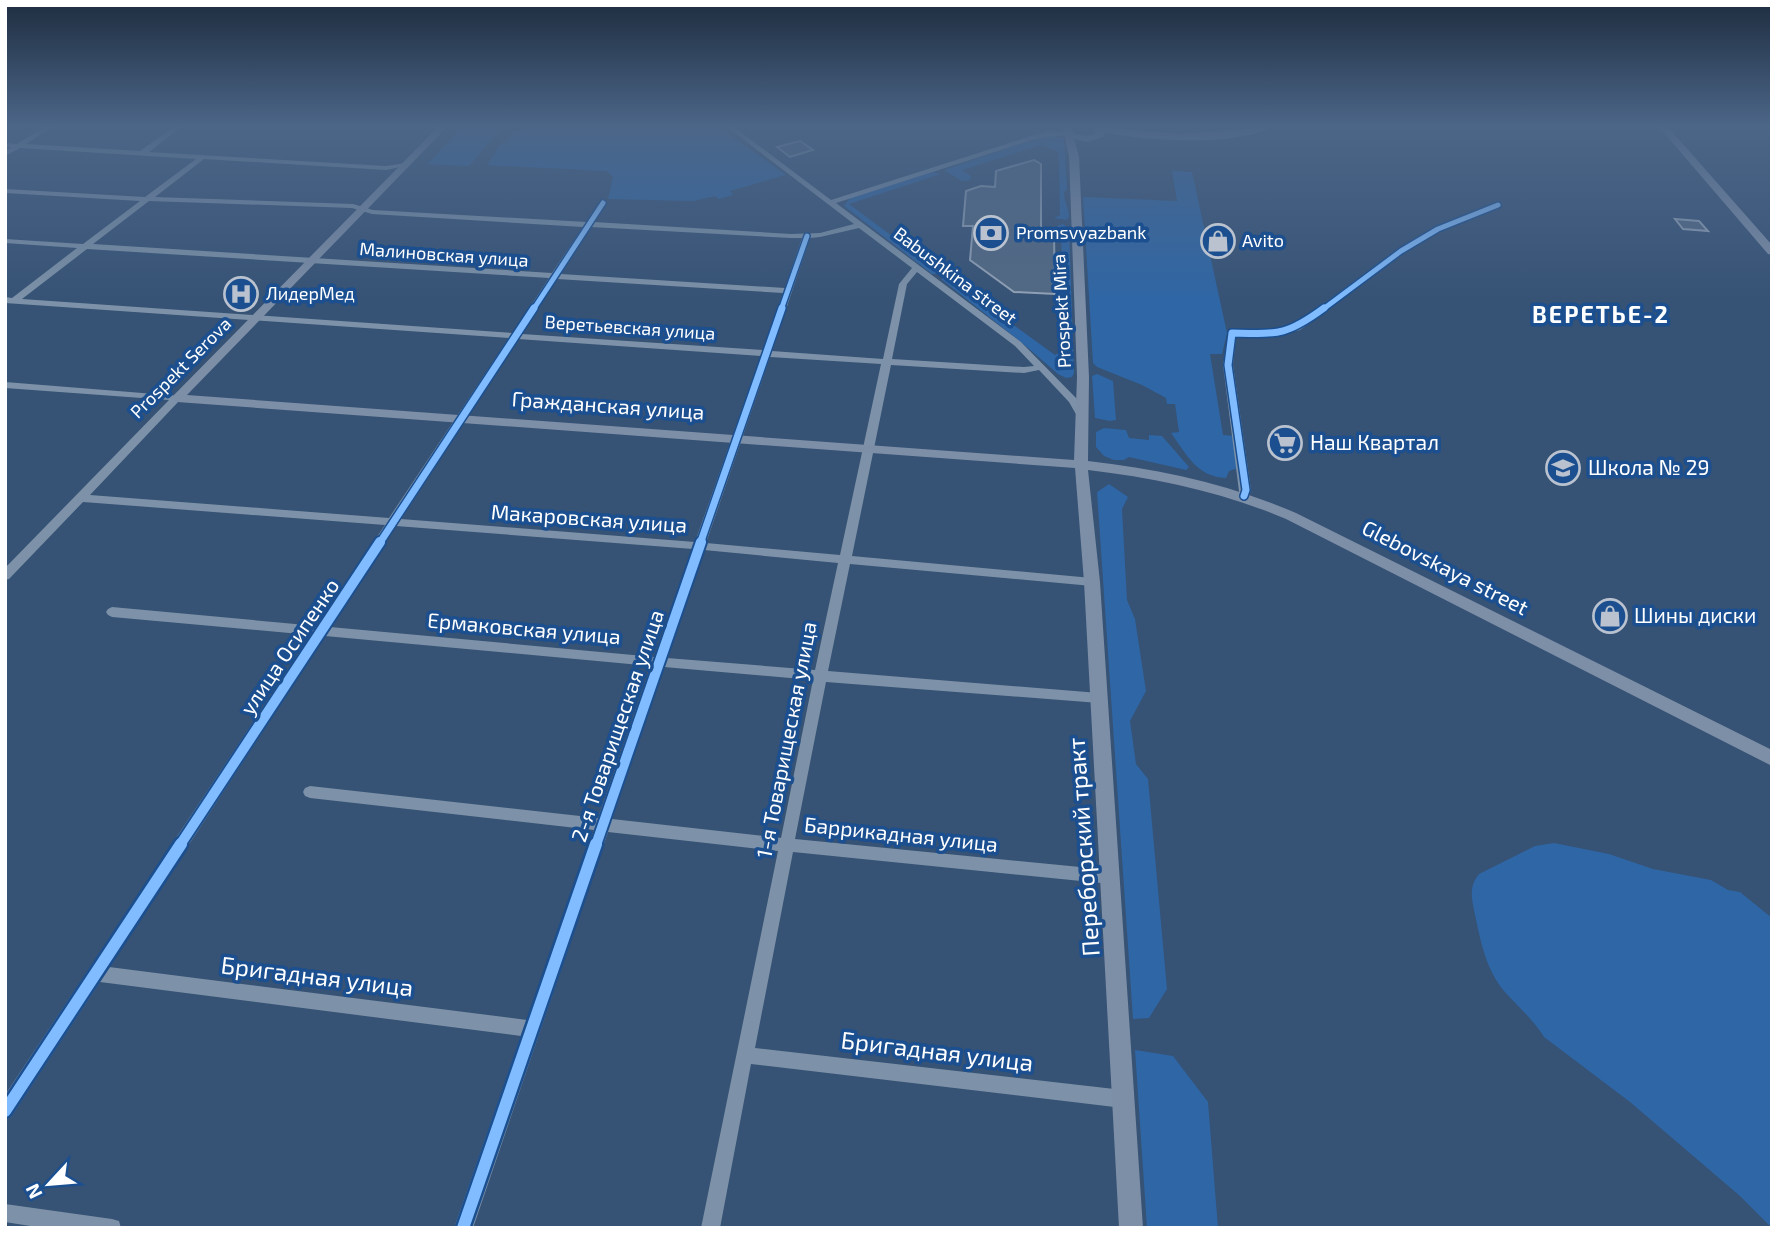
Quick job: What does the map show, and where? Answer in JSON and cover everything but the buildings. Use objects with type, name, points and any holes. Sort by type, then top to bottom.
[{"type":"main road","name":"Prospekt Serova","points":[[177,398],[387,185]]},
{"type":"main road","name":"Prospekt Mira","points":[[1075,185],[1083,377],[1081,464]]},
{"type":"main road","points":[[1714,185],[1772,251]]},
{"type":"main road","name":"Гражданская улица","points":[[177,398],[1081,464]]},
{"type":"main road","name":"Glebovskaya street","points":[[1081,464],[1167,475],[1244,496],[1377,559],[1772,759]]},
{"type":"main road","name":"Переборский тракт","points":[[1081,464],[1092,582],[1131,1228]]},
{"type":"street","points":[[9,300],[165,185]]},
{"type":"street","name":"Babushkina street","points":[[808,185],[1018,344],[1073,400],[1081,414]]},
{"type":"street","points":[[832,202],[886,185]]},
{"type":"street","points":[[5,191],[353,206],[372,212],[807,236],[862,225]]},
{"type":"street","name":"улица Осипенко","points":[[5,1111],[604,203]]},
{"type":"street","points":[[1244,496],[1244,477],[1228,365],[1232,333],[1272,334],[1297,328],[1401,251],[1438,229],[1498,205]]},
{"type":"street","name":"2-я Товарищеская улица","points":[[463,1228],[807,236]]},
{"type":"street","name":"Малиновская улица","points":[[5,241],[786,291]]},
{"type":"street","name":"1-я Товарищеская улица","points":[[710,1228],[820,678],[904,284],[910,273],[918,267]]},
{"type":"street","name":"Веретьевская улица","points":[[9,300],[888,362],[1024,370],[1042,367]]},
{"type":"street","points":[[1050,376],[1071,386],[1079,384],[1083,377]]},
{"type":"street","name":"Гражданская улица","points":[[5,385],[177,398]]},
{"type":"street","name":"Prospekt Serova","points":[[5,576],[177,398]]},
{"type":"street","name":"Макаровская улица","points":[[83,498],[700,546],[1092,582]]},
{"type":"street","name":"Ермаковская улица","points":[[112,612],[659,660],[820,678],[1099,698]]},
{"type":"street","name":"Баррикадная улица","points":[[310,792],[788,845],[1111,877]]},
{"type":"street","name":"Бригадная улица","points":[[96,973],[532,1029]]},
{"type":"street","name":"Бригадная улица","points":[[745,1055],[1123,1099]]},
{"type":"street","points":[[5,1213],[112,1228]]},
{"type":"shaded area","points":[[611,185],[753,185],[730,191],[733,195],[719,199],[715,196],[693,201],[608,199]]},
{"type":"shaded area","points":[[892,185],[909,185],[849,204],[939,271],[945,269],[945,273],[932,274],[844,206],[850,198]]},
{"type":"shaded area","points":[[1060,185],[1067,185],[1064,193],[1069,217],[1066,220],[1054,218],[1060,215]]},
{"type":"shaded area","points":[[1174,185],[1195,185],[1227,333],[1222,354],[1210,354],[1223,435],[1236,436],[1239,468],[1229,471],[1226,478],[1207,474],[1200,469],[1171,433],[1179,432],[1175,404],[1167,404],[1166,398],[1093,363],[1083,197],[1177,201]]},
{"type":"shaded area","points":[[1063,224],[1069,228],[1074,373],[1072,377],[1066,378],[941,279],[949,276],[957,278],[953,281],[1055,355],[1064,350],[1061,229],[1057,226]]},
{"type":"shaded area","points":[[1097,374],[1113,381],[1116,420],[1095,418],[1092,376]]},
{"type":"shaded area","points":[[1104,428],[1126,430],[1129,438],[1149,440],[1149,435],[1162,436],[1189,467],[1186,470],[1129,457],[1114,460],[1104,456],[1096,447],[1096,432]]},
{"type":"shaded area","points":[[1109,484],[1128,497],[1122,509],[1127,600],[1135,619],[1146,691],[1130,721],[1136,764],[1148,779],[1167,989],[1149,1018],[1133,1019],[1097,492]]},
{"type":"shaded area","points":[[1554,843],[1609,854],[1653,869],[1711,880],[1728,890],[1740,892],[1772,918],[1772,1228],[1740,1196],[1630,1102],[1544,1037],[1498,983],[1488,965],[1473,904],[1472,889],[1476,879],[1479,874],[1535,846]]},
{"type":"shaded area","points":[[1135,1050],[1173,1056],[1208,1102],[1218,1228],[1147,1228]]},
{"type":"cycle path","points":[[5,1111],[603,203]]},
{"type":"cycle path","points":[[1244,496],[1246,490],[1228,365],[1232,333],[1272,334],[1297,328],[1401,251],[1438,229],[1498,205]]},
{"type":"cycle path","points":[[463,1228],[807,236]]},
{"type":"place","name":"Promsvyazbank","points":[[991,233]]},
{"type":"place","name":"Avito","points":[[1218,241]]},
{"type":"place","name":"ЛидерМед","points":[[241,294]]},
{"type":"place","name":"Наш Квартал","points":[[1285,443]]},
{"type":"place","name":"Школа № 29","points":[[1563,468]]},
{"type":"place","name":"Шины диски","points":[[1610,616]]},
{"type":"district","name":"ВЕРЕТЬЕ-2","points":[[1601,315]]}]
